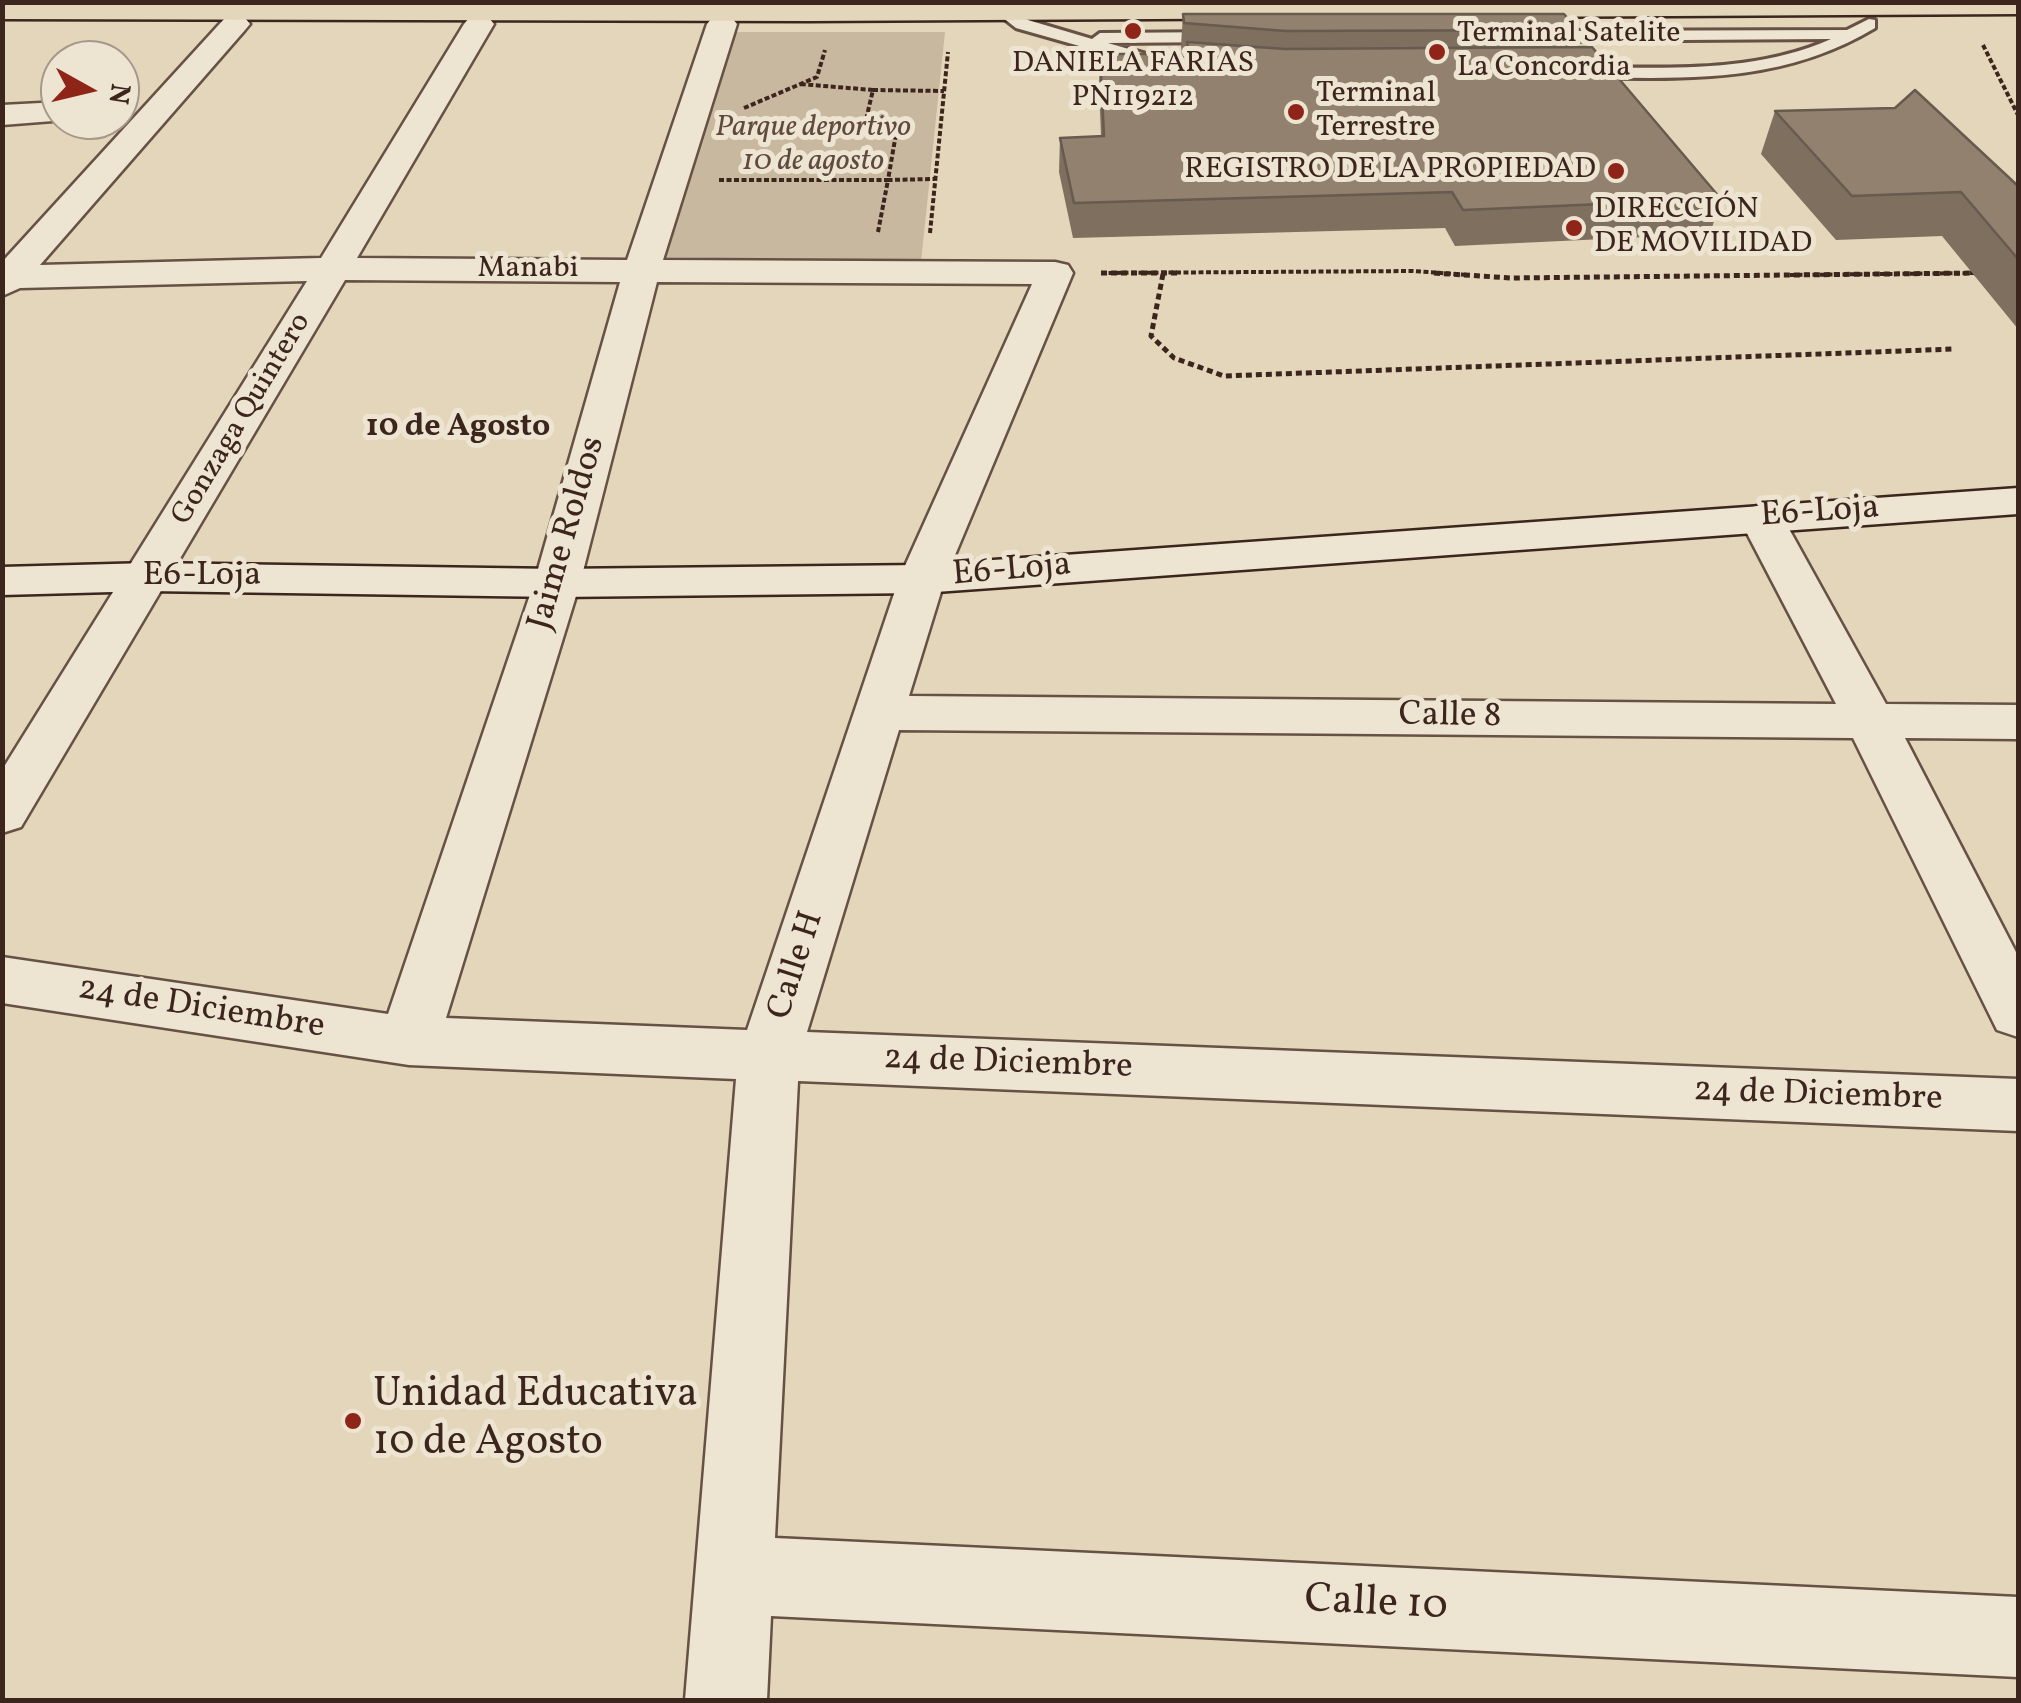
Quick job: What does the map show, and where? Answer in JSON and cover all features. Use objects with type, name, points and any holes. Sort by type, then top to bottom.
[{"type":"highway","points":[[1013,17],[2018,6]]},
{"type":"highway","points":[[2,10],[827,13],[1862,29],[2018,24]]},
{"type":"highway","points":[[2,24],[172,12],[236,24],[464,12]]},
{"type":"street","name":"Gonzaga Quintero","points":[[2,814],[334,269],[464,12]]},
{"type":"street","name":"Jaime Roldos","points":[[409,1041],[557,583],[641,271],[712,114],[726,13]]},
{"type":"street","points":[[5,279],[236,24]]},
{"type":"street","points":[[140,109],[160,108]]},
{"type":"street","points":[[2,115],[40,113]]},
{"type":"street","name":"Manabi","points":[[5,279],[334,269],[1054,273]]},
{"type":"street","name":"Calle H","points":[[726,1700],[769,1056],[922,579],[1054,273]]},
{"type":"street","name":"E6-Loja","points":[[2,580],[149,577],[557,583],[922,579],[2018,501]]},
{"type":"street","points":[[1761,518],[1871,722],[2018,1013]]},
{"type":"street","name":"Calle 8","points":[[882,713],[2018,722]]},
{"type":"street","name":"24 de Diciembre","points":[[2,980],[409,1041],[2018,1105]]},
{"type":"street","name":"Calle 10","points":[[734,1575],[2018,1637]]},
{"type":"lane","points":[[1013,17],[1143,62],[1184,68]]},
{"type":"lane","points":[[1515,36],[1862,29]]},
{"type":"lane","points":[[1545,72],[1764,67],[1802,58],[1862,29]]},
{"type":"lane","points":[[1076,38],[1236,37]]},
{"type":"path","points":[[827,13],[817,77],[712,114],[726,128],[896,128],[888,180]]},
{"type":"path","points":[[1973,24],[2018,116]]},
{"type":"path","points":[[927,273],[949,47]]},
{"type":"path","points":[[800,84],[944,91]]},
{"type":"path","points":[[864,128],[873,90]]},
{"type":"path","points":[[713,180],[935,179]]},
{"type":"path","points":[[1054,273],[1413,271],[1511,278],[1980,273]]},
{"type":"path","points":[[1163,274],[1151,336],[1159,348],[1178,361],[1224,376],[1954,349]]},
{"type":"green space","name":"Parque deportivo 10 de agosto","points":[[727,32],[945,32],[921,262],[659,260]]},
{"type":"building","points":[[1183,14],[1564,14],[1578,30],[1286,31],[1184,23]]},
{"type":"building","points":[[1187,42],[1285,49],[1592,47],[1721,199],[1463,210],[1452,192],[1074,203],[1060,138],[1104,136],[1100,54],[1189,54]]},
{"type":"building","points":[[1915,90],[2018,186],[2018,259],[1961,192],[1852,196],[1775,111],[1895,108]]},
{"type":"place","name":"DANIELA FARIAS PN119212","points":[[1133,31]]},
{"type":"place","name":"Terminal Satelite La Concordia","points":[[1437,52]]},
{"type":"place","name":"Terminal Terrestre","points":[[1296,112]]},
{"type":"place","name":"REGISTRO DE LA PROPIEDAD","points":[[1616,171]]},
{"type":"place","name":"DIRECCIÓN DE MOVILIDAD","points":[[1574,228]]},
{"type":"place","name":"Unidad Educativa 10 de Agosto","points":[[353,1421]]},
{"type":"district","name":"10 de Agosto","points":[[458,429]]}]
